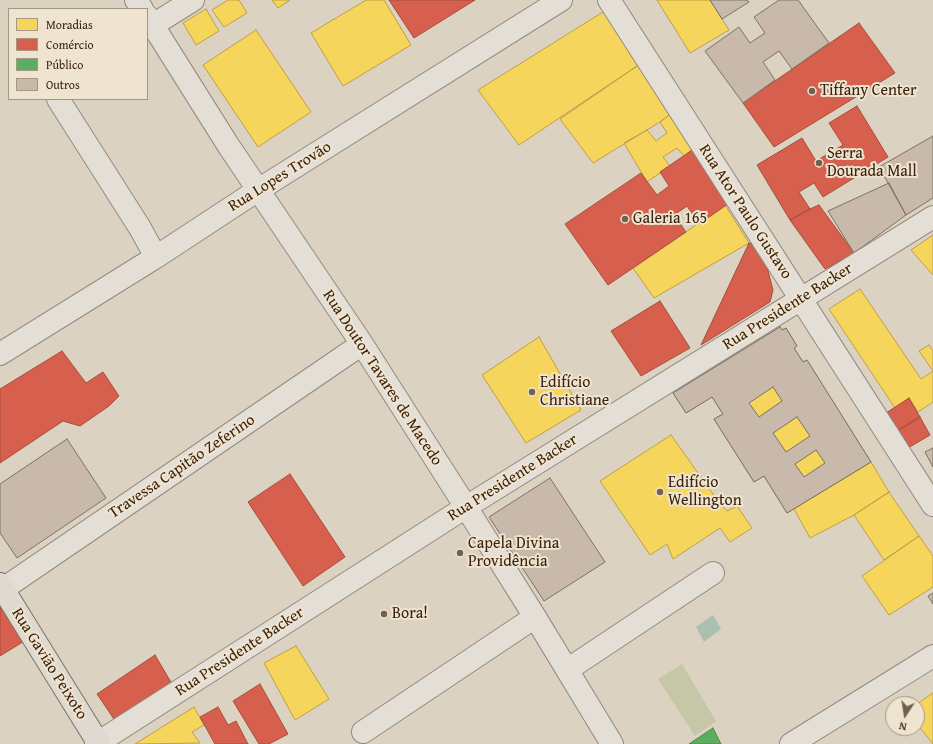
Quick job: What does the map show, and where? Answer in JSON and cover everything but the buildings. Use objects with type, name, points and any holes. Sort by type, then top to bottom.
[{"type":"main road","name":"Rua Gavião Peixoto","points":[[2,587],[98,744]]},
{"type":"street","points":[[148,17],[193,0]]},
{"type":"street","name":"Rua Lopes Trovão","points":[[0,354],[156,257],[258,190],[561,0]]},
{"type":"street","name":"Rua Ator Paulo Gustavo","points":[[609,0],[933,505]]},
{"type":"street","name":"Rua Doutor Tavares de Macedo","points":[[148,19],[258,190],[362,344],[535,617],[612,744]]},
{"type":"street","points":[[59,100],[140,228],[156,257]]},
{"type":"street","name":"Rua Presidente Backer","points":[[98,744],[466,507],[933,217]]},
{"type":"street","name":"Travessa Capitão Zeferino","points":[[2,587],[362,344]]},
{"type":"street","points":[[567,670],[713,573]]},
{"type":"street","points":[[362,732],[535,617]]},
{"type":"street","points":[[791,744],[933,656]]},
{"type":"shaded area","points":[[713,615],[721,629],[704,642],[696,627]]},
{"type":"shaded area","points":[[682,664],[716,721],[695,736],[658,679]]},
{"type":"place","name":"Tiffany Center","points":[[812,91]]},
{"type":"place","name":"Serra Dourada Mall","points":[[819,163]]},
{"type":"place","name":"Galeria 165","points":[[625,219]]},
{"type":"place","name":"Edifício Christiane","points":[[532,392]]},
{"type":"place","name":"Edifício Wellington","points":[[660,492]]},
{"type":"place","name":"Capela Divina Providência","points":[[460,553]]},
{"type":"place","name":"Bora!","points":[[384,614]]}]
